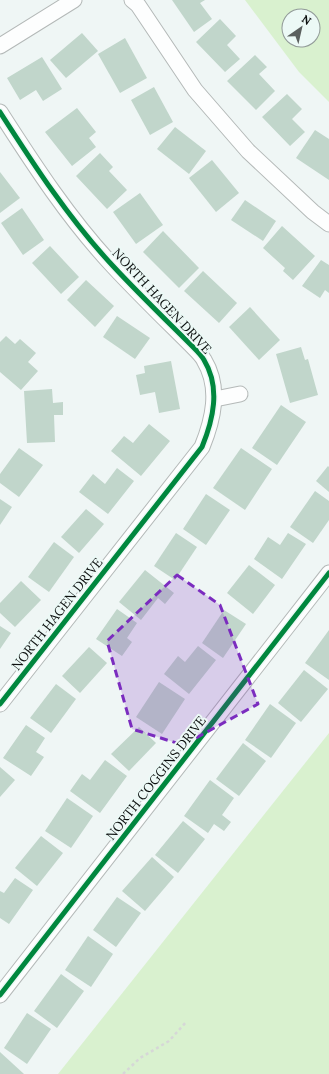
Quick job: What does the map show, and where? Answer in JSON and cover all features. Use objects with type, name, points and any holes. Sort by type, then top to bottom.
[{"type":"street","points":[[0,46],[74,0]]},
{"type":"street","points":[[132,0],[138,5],[195,90],[243,146],[313,212],[329,224]]},
{"type":"street","name":"NORTH HAGEN DRIVE","points":[[0,112],[35,166],[72,217],[112,266],[194,348],[204,360],[210,372],[215,399],[210,427],[202,447],[0,704]]},
{"type":"street","points":[[215,399],[240,394]]},
{"type":"street","name":"NORTH COGGINS DRIVE","points":[[0,995],[329,573]]},
{"type":"path","points":[[123,1074],[140,1058],[169,1041],[187,1021]]},
{"type":"highlighted area","points":[[177,575],[220,605],[258,704],[183,745],[132,729],[107,641]]},
{"type":"green space","points":[[245,0],[329,0],[329,102],[299,72],[281,48]]},
{"type":"green space","points":[[329,733],[329,1074],[58,1074]]},
{"type":"building","points":[[172,0],[205,0],[200,3],[212,19],[194,32]]},
{"type":"building","points":[[220,19],[236,36],[227,45],[240,59],[225,72],[196,42]]},
{"type":"building","points":[[82,33],[98,51],[66,78],[50,60]]},
{"type":"building","points":[[125,38],[147,78],[120,93],[98,54]]},
{"type":"building","points":[[255,55],[267,67],[259,74],[275,91],[256,110],[227,81]]},
{"type":"building","points":[[42,57],[62,89],[43,101],[36,90],[20,100],[7,78]]},
{"type":"building","points":[[154,87],[173,122],[150,135],[131,100]]},
{"type":"building","points":[[287,94],[302,109],[292,119],[305,132],[290,146],[262,117]]},
{"type":"building","points":[[77,108],[96,132],[89,138],[96,147],[72,166],[45,132]]},
{"type":"building","points":[[175,127],[206,151],[189,174],[157,149]]},
{"type":"building","points":[[315,130],[329,139],[329,180],[296,158]]},
{"type":"building","points":[[100,153],[113,167],[109,171],[127,190],[107,209],[76,176]]},
{"type":"building","points":[[212,160],[239,193],[216,212],[189,178]]},
{"type":"building","points":[[0,172],[20,198],[0,213]]},
{"type":"building","points":[[140,193],[163,225],[136,244],[113,212]]},
{"type":"building","points":[[245,200],[276,221],[263,241],[231,220]]},
{"type":"building","points":[[22,208],[44,240],[23,255],[1,223]]},
{"type":"building","points":[[282,226],[315,256],[293,280],[283,271],[285,268],[263,248]]},
{"type":"building","points":[[163,231],[199,268],[179,288],[143,252]]},
{"type":"building","points":[[50,246],[79,277],[61,294],[32,263]]},
{"type":"building","points":[[321,260],[329,265],[329,293],[325,290],[320,298],[302,286]]},
{"type":"building","points":[[203,271],[237,303],[219,323],[184,291]]},
{"type":"building","points":[[86,280],[114,306],[95,327],[67,300]]},
{"type":"building","points":[[250,307],[280,340],[259,360],[229,327]]},
{"type":"building","points":[[117,316],[150,338],[135,359],[103,337]]},
{"type":"building","points":[[6,336],[15,344],[20,339],[36,353],[28,362],[38,371],[21,390],[0,372],[0,342]]},
{"type":"building","points":[[301,347],[305,360],[308,359],[318,395],[290,403],[276,354]]},
{"type":"building","points":[[171,361],[180,409],[159,413],[155,392],[140,395],[136,375],[145,373],[144,366]]},
{"type":"building","points":[[52,389],[53,403],[63,402],[63,415],[54,415],[55,442],[27,443],[24,391]]},
{"type":"building","points":[[281,405],[306,422],[277,465],[252,448]]},
{"type":"building","points":[[149,424],[170,441],[141,476],[111,451],[124,436],[133,443]]},
{"type":"building","points":[[19,448],[43,465],[19,497],[0,483],[0,474]]},
{"type":"building","points":[[241,448],[272,469],[245,510],[213,488]]},
{"type":"building","points":[[328,466],[329,467],[329,492],[316,481]]},
{"type":"building","points":[[117,468],[134,481],[108,514],[79,492],[93,474],[105,484]]},
{"type":"building","points":[[315,491],[329,501],[329,520],[313,543],[290,527]]},
{"type":"building","points":[[206,494],[230,510],[206,545],[183,529]]},
{"type":"building","points":[[0,499],[12,507],[0,525]]},
{"type":"building","points":[[86,509],[104,524],[79,553],[61,537]]},
{"type":"building","points":[[176,533],[197,547],[175,580],[154,566]]},
{"type":"building","points":[[288,533],[306,544],[282,579],[254,559],[268,537],[280,545]]},
{"type":"building","points":[[54,542],[74,557],[49,592],[28,577]]},
{"type":"building","points":[[249,565],[275,585],[253,614],[227,593]]},
{"type":"building","points":[[145,570],[174,593],[165,604],[158,598],[141,620],[119,602]]},
{"type":"building","points":[[21,581],[41,600],[15,627],[0,613],[0,603]]},
{"type":"building","points":[[117,609],[137,623],[127,638],[132,642],[122,656],[96,639]]},
{"type":"building","points":[[224,610],[246,624],[223,658],[202,643]]},
{"type":"building","points":[[0,626],[11,633],[0,649]]},
{"type":"building","points":[[329,630],[329,680],[305,663]]},
{"type":"building","points":[[198,646],[216,660],[189,694],[164,674],[178,656],[185,662]]},
{"type":"building","points":[[89,647],[107,663],[80,693],[62,676]]},
{"type":"building","points":[[304,670],[328,689],[301,722],[278,703]]},
{"type":"building","points":[[159,682],[185,699],[162,734],[136,717]]},
{"type":"building","points":[[56,684],[76,699],[51,733],[30,718]]},
{"type":"building","points":[[270,704],[296,723],[271,758],[245,740]]},
{"type":"building","points":[[26,725],[45,738],[36,752],[44,757],[31,776],[3,758]]},
{"type":"building","points":[[139,727],[156,743],[129,771],[111,754]]},
{"type":"building","points":[[243,743],[266,761],[239,796],[216,779]]},
{"type":"building","points":[[105,760],[127,776],[100,813],[70,791],[82,774],[90,780]]},
{"type":"building","points":[[0,767],[15,780],[0,797]]},
{"type":"building","points":[[210,780],[234,798],[222,815],[231,822],[224,831],[214,824],[208,833],[184,816]]},
{"type":"building","points":[[67,798],[93,816],[71,848],[45,831]]},
{"type":"building","points":[[183,821],[205,839],[178,873],[155,855]]},
{"type":"building","points":[[41,836],[63,853],[37,886],[15,868]]},
{"type":"building","points":[[152,857],[174,877],[145,911],[122,891]]},
{"type":"building","points":[[15,878],[33,890],[9,924],[0,918],[0,891],[4,893]]},
{"type":"building","points":[[117,897],[141,913],[116,947],[93,930]]},
{"type":"building","points":[[88,936],[113,954],[91,987],[65,970]]},
{"type":"building","points":[[61,974],[84,991],[57,1028],[34,1011]]},
{"type":"building","points":[[27,1013],[51,1029],[27,1064],[4,1048]]},
{"type":"building","points":[[0,1052],[24,1074],[0,1074]]},
{"type":"cycle path","points":[[0,112],[39,172],[82,230],[123,276],[202,357],[209,371],[214,393],[212,415],[202,447],[0,704]]},
{"type":"cycle path","points":[[0,995],[329,573]]}]
